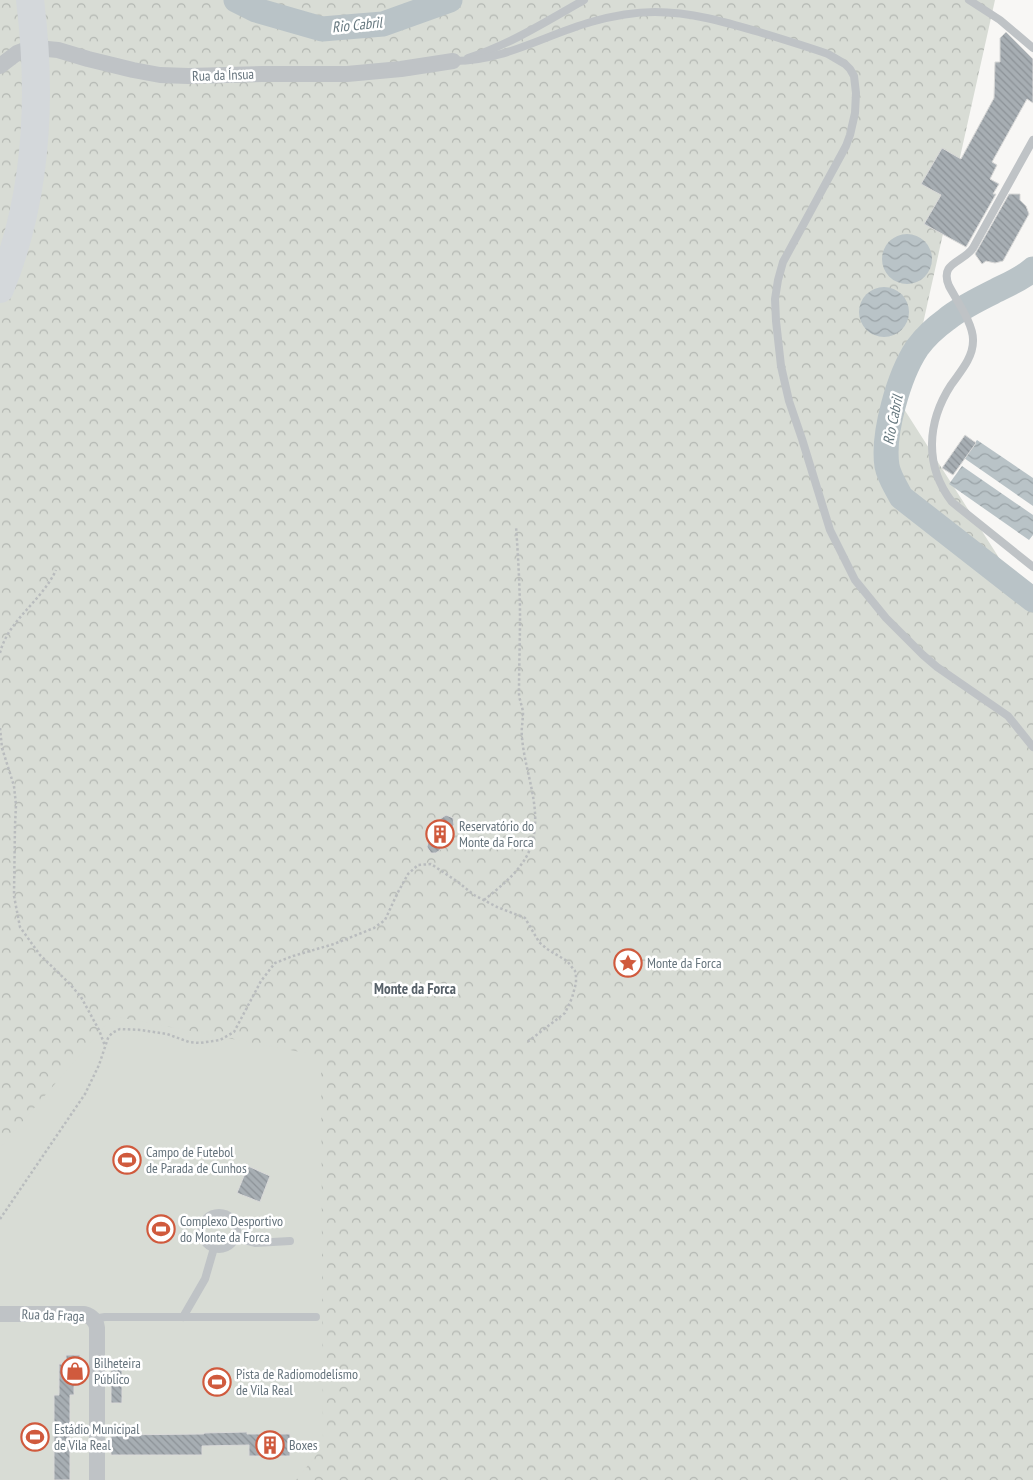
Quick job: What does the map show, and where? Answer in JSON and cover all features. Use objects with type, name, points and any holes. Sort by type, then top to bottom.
[{"type":"highway","points":[[0,257],[9,229],[32,95],[27,65],[22,0]]},
{"type":"highway","points":[[0,289],[12,254],[31,169],[34,38],[30,0]]},
{"type":"street","name":"Rua da Ínsua","points":[[0,66],[17,54],[30,48],[58,50],[133,70],[188,76],[347,74],[453,62]]},
{"type":"street","name":"Rua da Fraga","points":[[0,1314],[84,1314],[93,1319],[97,1328],[98,1480]]},
{"type":"lane","points":[[453,62],[497,47],[584,0]]},
{"type":"lane","points":[[969,0],[1000,20],[1033,48]]},
{"type":"lane","points":[[453,62],[468,62],[500,55],[606,18],[656,12],[694,16],[734,25],[828,54],[838,59],[850,69],[856,84],[856,102],[850,135],[831,175],[783,262],[778,280],[775,304],[776,321],[781,366],[789,401],[830,530],[854,580],[886,618],[923,656],[1008,716],[1033,747]]},
{"type":"lane","points":[[1033,140],[972,248],[968,254],[956,261],[948,269],[946,278],[969,325],[974,340],[972,353],[946,393],[939,408],[932,434],[932,453],[936,473],[944,491],[952,502],[1033,567]]},
{"type":"lane","points":[[214,1214],[225,1214],[234,1222],[237,1232],[236,1238],[229,1247],[223,1249],[214,1248],[206,1244],[203,1239],[202,1227],[205,1221],[214,1214]]},
{"type":"lane","points":[[236,1238],[255,1242],[290,1241]]},
{"type":"lane","points":[[183,1317],[205,1279],[214,1248]]},
{"type":"lane","points":[[93,1319],[105,1317],[316,1317]]},
{"type":"path","points":[[484,900],[499,888],[529,853],[536,826],[523,752],[522,709],[519,696],[520,616],[516,526]]},
{"type":"path","points":[[0,653],[8,633],[47,586],[56,570]]},
{"type":"path","points":[[0,728],[2,748],[14,786],[16,805],[14,896],[20,927],[40,955],[81,997],[106,1047]]},
{"type":"path","points":[[0,1219],[84,1094],[106,1047],[108,1038],[112,1033],[120,1029],[127,1029],[167,1034],[189,1042],[200,1043],[227,1037],[234,1032],[261,981],[275,964],[292,956],[334,944],[374,928],[385,920],[408,874],[418,865],[431,864],[474,895],[525,918],[539,942],[547,950],[567,961],[575,971],[576,983],[565,1013],[526,1043]]},
{"type":"green space","points":[[0,0],[995,0],[904,409],[1033,611],[1033,1480],[0,1480]]},
{"type":"green space","name":"Complexo Desportivo do Monte da Forca","points":[[113,1016],[321,1056],[323,1447],[296,1480],[0,1480],[0,1148]]},
{"type":"water","points":[[902,234],[912,234],[925,241],[932,254],[932,264],[925,277],[912,284],[902,284],[893,280],[886,273],[882,264],[882,254],[886,245],[893,238]]},
{"type":"water","points":[[884,287],[894,289],[902,294],[907,302],[909,312],[907,322],[902,330],[894,335],[884,337],[874,335],[866,330],[861,322],[859,312],[861,302],[866,294],[874,289]]},
{"type":"water","points":[[977,440],[1033,478],[1033,506],[964,458]]},
{"type":"water","points":[[962,466],[1033,515],[1033,535],[1029,540],[949,484]]},
{"type":"building","points":[[1006,32],[1033,59],[1033,103],[1027,99],[992,162],[997,165],[990,179],[999,184],[993,194],[996,194],[966,247],[924,224],[941,195],[921,184],[942,148],[961,159],[994,98],[995,62],[1000,62],[1000,38]]},
{"type":"building","points":[[1009,194],[1020,194],[1020,200],[1026,206],[1029,214],[1003,261],[995,263],[986,261],[982,264],[975,254]]},
{"type":"building","points":[[965,435],[976,443],[953,475],[942,468]]},
{"type":"building","name":"Reservatório do Monte da Forca","points":[[446,815],[453,818],[454,825],[440,834],[442,846],[436,853],[431,853],[427,847],[428,842],[439,833],[440,819]]},
{"type":"building","points":[[248,1166],[270,1176],[260,1202],[237,1193]]},
{"type":"building","points":[[66,1355],[80,1355],[80,1386],[74,1386],[74,1395],[70,1395],[70,1480],[54,1480],[54,1395],[59,1395],[59,1364],[66,1364]]},
{"type":"building","points":[[111,1361],[122,1361],[122,1403],[111,1403]]},
{"type":"building","points":[[247,1432],[247,1434],[290,1434],[290,1456],[249,1456],[249,1445],[202,1446],[202,1455],[111,1455],[111,1435]]},
{"type":"waterway","name":"Rio Cabril","points":[[236,0],[256,10],[322,29],[383,24],[450,0]]},
{"type":"waterway","name":"Rio Cabril","points":[[1033,269],[1016,281],[959,311],[943,322],[920,344],[904,373],[893,405],[886,453],[888,470],[901,497],[1033,600]]},
{"type":"place","name":"Reservatório do Monte da Forca","points":[[440,834]]},
{"type":"place","name":"Monte da Forca","points":[[628,963]]},
{"type":"place","name":"Campo de Futebol de Parada de Cunhos","points":[[127,1160]]},
{"type":"place","name":"Complexo Desportivo do Monte da Forca","points":[[161,1229]]},
{"type":"place","name":"Bilheteira Público","points":[[75,1371]]},
{"type":"place","name":"Pista de Radiomodelismo de Vila Real","points":[[217,1382]]},
{"type":"place","name":"Estádio Municipal de Vila Real","points":[[35,1437]]},
{"type":"place","name":"Boxes","points":[[270,1445]]},
{"type":"district","name":"Monte da Forca","points":[[415,989]]}]
